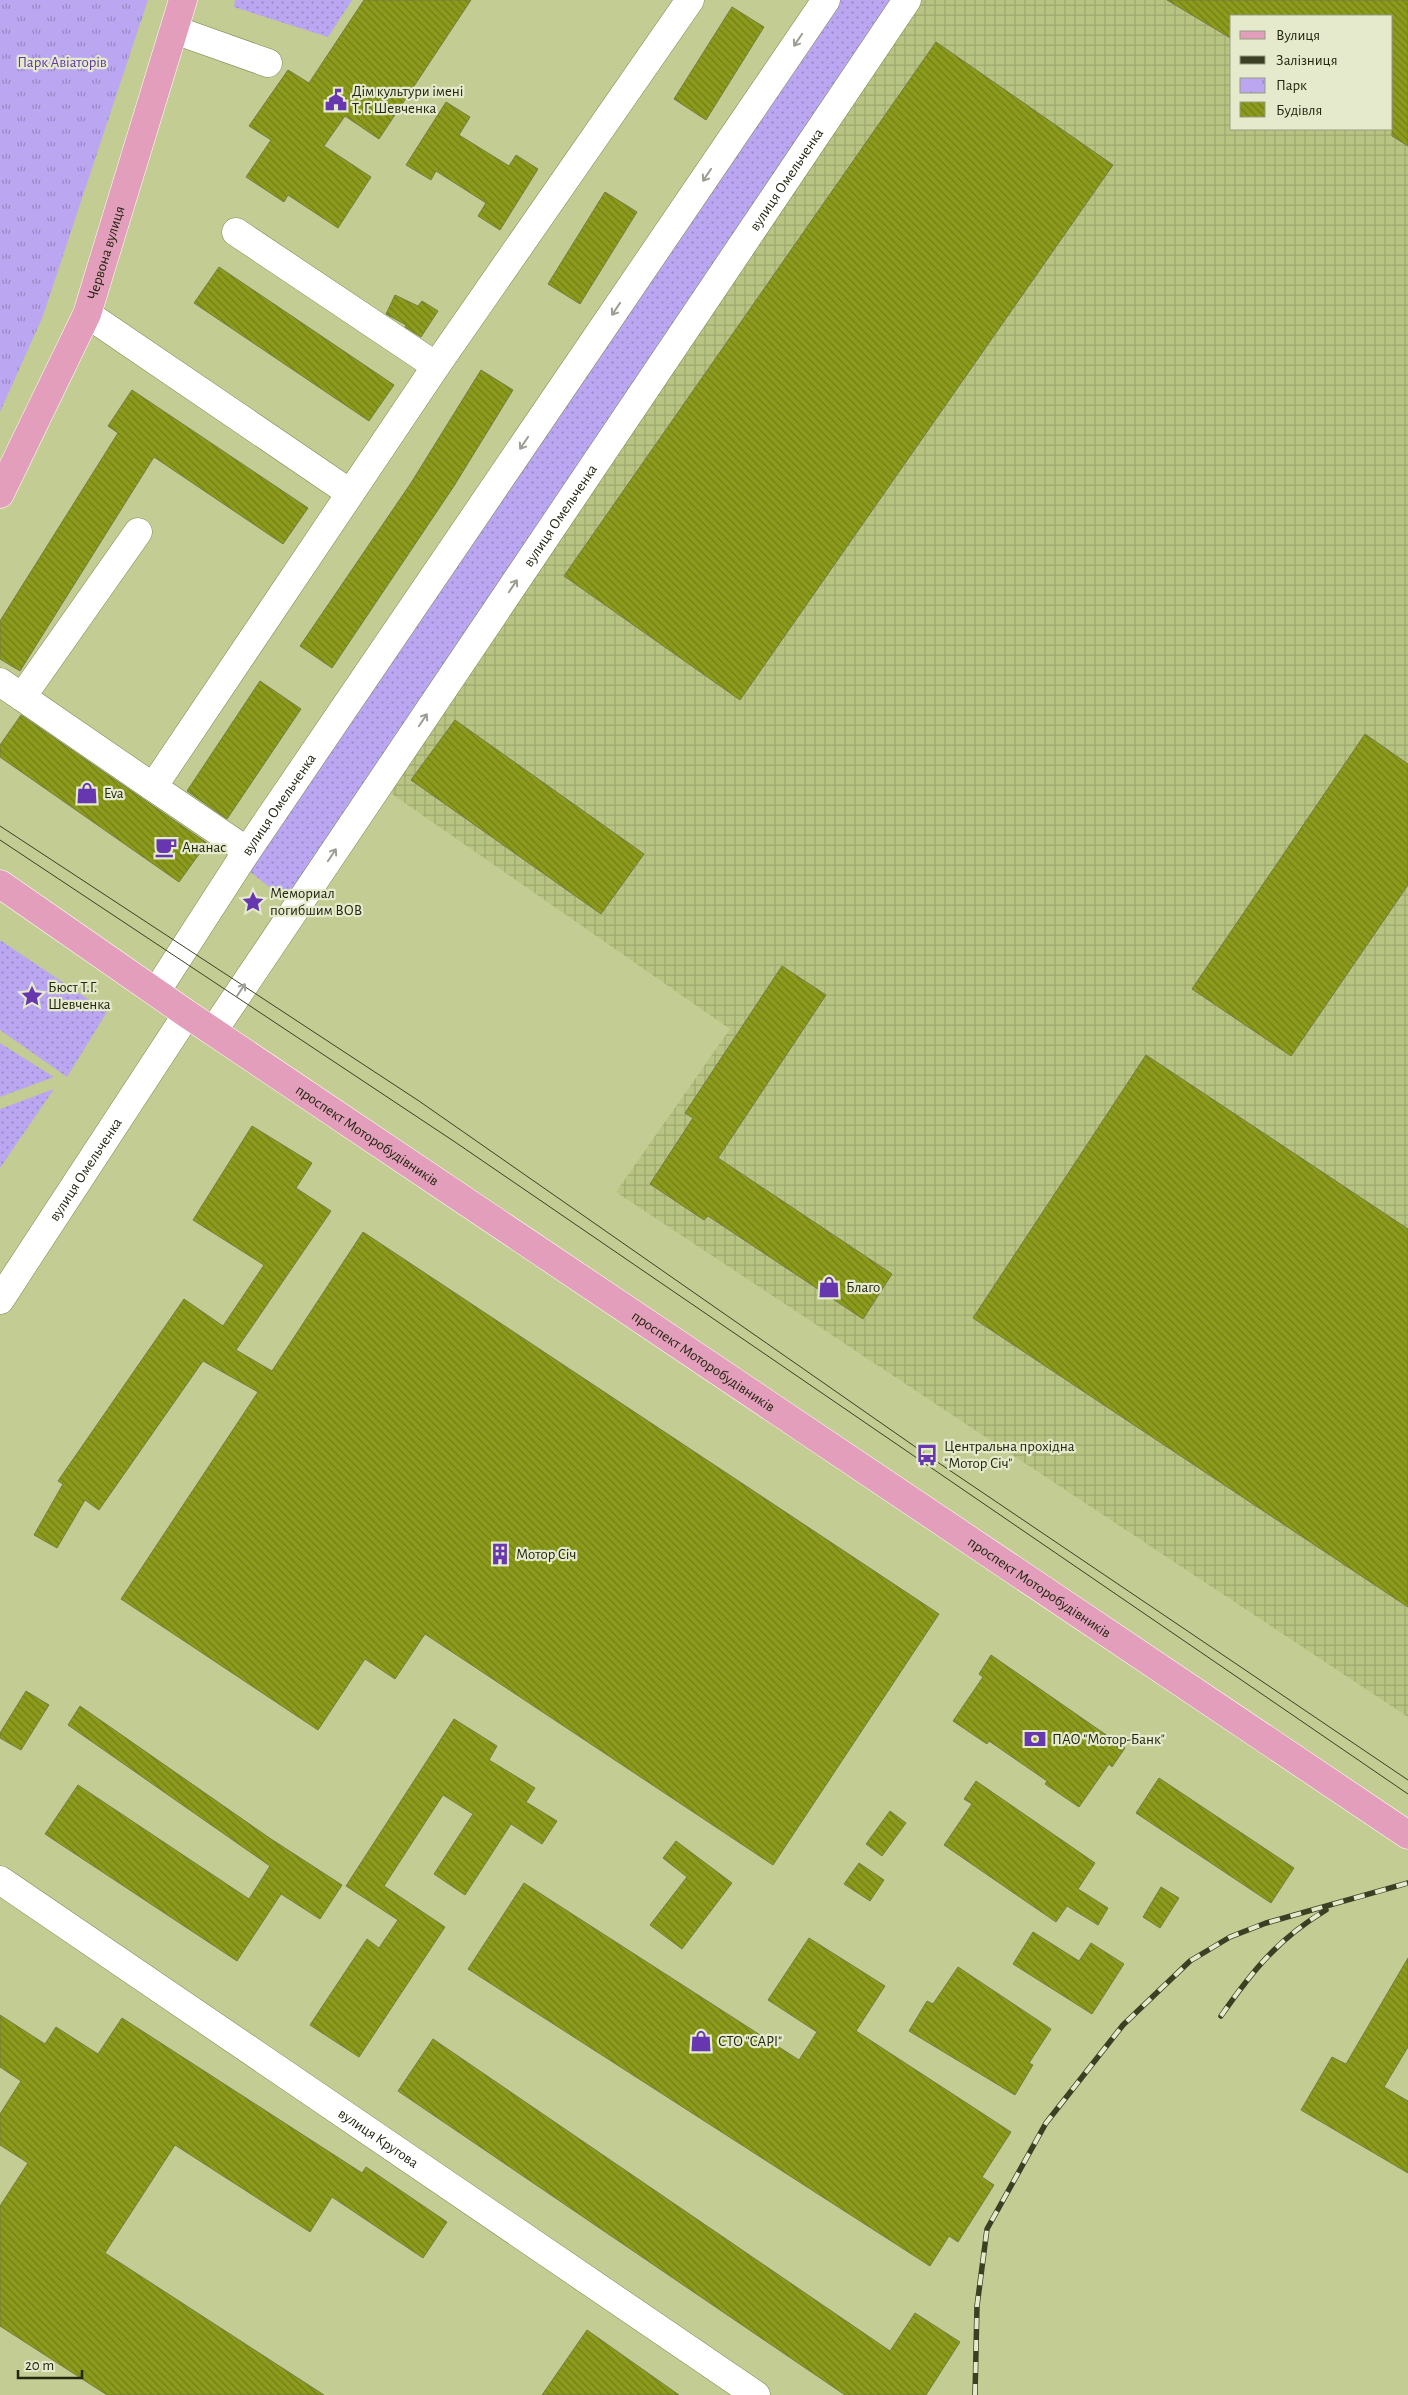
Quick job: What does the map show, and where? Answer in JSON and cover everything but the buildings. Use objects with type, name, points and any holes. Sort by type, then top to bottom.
[{"type":"main road","name":"Червона вулиця","points":[[0,494],[87,314],[183,0]]},
{"type":"main road","name":"проспект Моторобудівників","points":[[0,884],[187,1014],[214,1030],[1408,1835]]},
{"type":"street","points":[[152,788],[436,366],[690,0]]},
{"type":"street","name":"вулиця Омельченка","points":[[156,992],[247,851],[826,0]]},
{"type":"street","name":"вулиця Омельченка","points":[[214,1030],[907,0]]},
{"type":"street","points":[[175,30],[268,63]]},
{"type":"street","points":[[236,232],[436,366]]},
{"type":"street","points":[[87,314],[350,493]]},
{"type":"street","points":[[138,532],[11,690],[247,851]]},
{"type":"street","name":"вулиця Омельченка","points":[[2,1294],[187,1014]]},
{"type":"street","name":"вулиця Кругова","points":[[0,1880],[756,2395]]},
{"type":"shaded area","points":[[916,0],[1408,0],[1408,1717],[616,1192],[730,1029],[382,787]]},
{"type":"green space","name":"Парк Авіаторів","points":[[0,0],[148,0],[43,316],[0,412]]},
{"type":"green space","points":[[235,0],[352,0],[328,37],[234,7]]},
{"type":"green space","points":[[837,0],[896,0],[290,903],[245,868]]},
{"type":"green space","points":[[0,940],[107,1012],[67,1077],[0,1030]]},
{"type":"green space","points":[[0,1043],[54,1077],[0,1097]]},
{"type":"green space","points":[[54,1089],[0,1168],[0,1109]]},
{"type":"tram line","points":[[0,826],[419,1101],[927,1455],[1408,1780]]},
{"type":"tram line","points":[[0,840],[455,1142],[1408,1794]]},
{"type":"railway","points":[[975,2395],[977,2306],[987,2229],[1046,2123],[1123,2025],[1190,1961],[1230,1937],[1266,1923],[1408,1883]]},
{"type":"railway","points":[[1221,2016],[1244,1984],[1280,1944],[1326,1910]]},
{"type":"place","name":"Дім культури імені Т. Г. Шевченка","points":[[336,100]]},
{"type":"place","name":"Eva","points":[[87,793]]},
{"type":"place","name":"Ананас","points":[[166,847]]},
{"type":"place","name":"Мемориал погибшим ВОВ","points":[[253,902]]},
{"type":"place","name":"Бюст Т.Г. Шевченка","points":[[32,996]]},
{"type":"place","name":"Благо","points":[[829,1287]]},
{"type":"place","name":"Центральна прохідна \"Мотор Січ\"","points":[[927,1455]]},
{"type":"place","name":"Мотор Січ","points":[[500,1554]]},
{"type":"place","name":"ПАО \"Мотор-Банк\"","points":[[1035,1739]]},
{"type":"place","name":"СТО \"CAPI\"","points":[[701,2041]]}]
